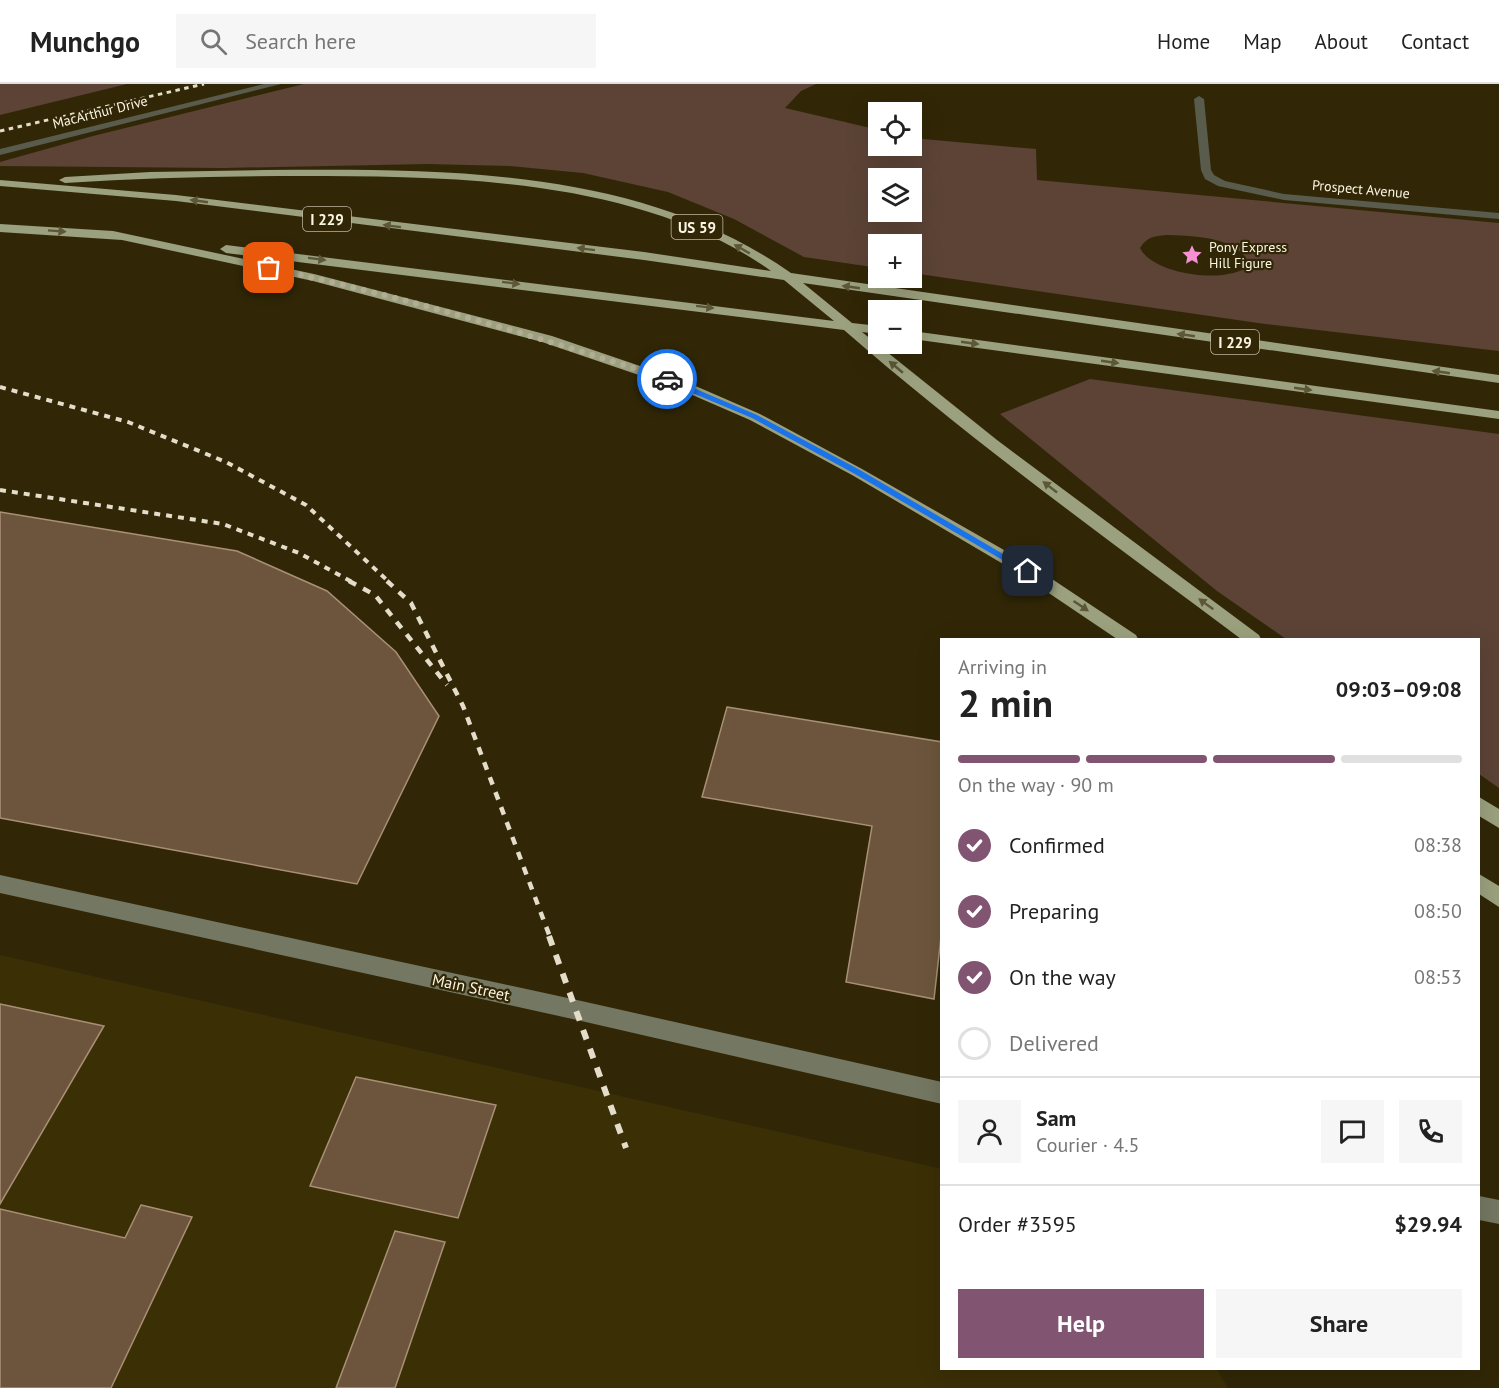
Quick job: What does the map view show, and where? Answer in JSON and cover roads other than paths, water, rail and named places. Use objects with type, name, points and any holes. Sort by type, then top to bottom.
[{"type":"highway","name":"US 59","points":[[5,184],[129,175],[208,173],[365,172],[473,178],[562,187],[631,203],[705,229],[782,271],[912,380],[1095,523],[1252,638]]},
{"type":"highway","name":"I 229","points":[[5,184],[176,198],[644,256],[1499,379]]},
{"type":"highway","points":[[0,228],[113,236],[868,329]]},
{"type":"highway","points":[[113,236],[325,281],[547,339],[679,384],[755,417],[857,472],[1028,571],[1128,638]]},
{"type":"highway","name":"I 229","points":[[922,336],[1499,416]]},
{"type":"highway","points":[[1480,807],[1499,820]]},
{"type":"highway","points":[[1480,885],[1499,898]]},
{"type":"main road","name":"Main Street","points":[[0,884],[577,1010],[940,1093]]},
{"type":"main road","points":[[1480,1208],[1499,1212]]},
{"type":"street","name":"MacArthur Drive","points":[[0,152],[276,84]]},
{"type":"street","name":"Prospect Avenue","points":[[1199,99],[1206,170],[1209,177],[1222,184],[1284,197],[1499,216]]},
{"type":"railway","points":[[0,131],[204,84]]},
{"type":"railway","points":[[0,387],[128,422],[226,462],[306,505],[389,582]]},
{"type":"railway","points":[[0,490],[223,524],[299,553],[352,582]]},
{"type":"railway","points":[[349,581],[375,595],[447,685]]},
{"type":"railway","points":[[387,581],[411,603],[463,706],[550,937]]},
{"type":"railway","points":[[549,936],[626,1148]]},
{"type":"place","name":"Pony Express Hill Figure","points":[[1192,255]]}]
